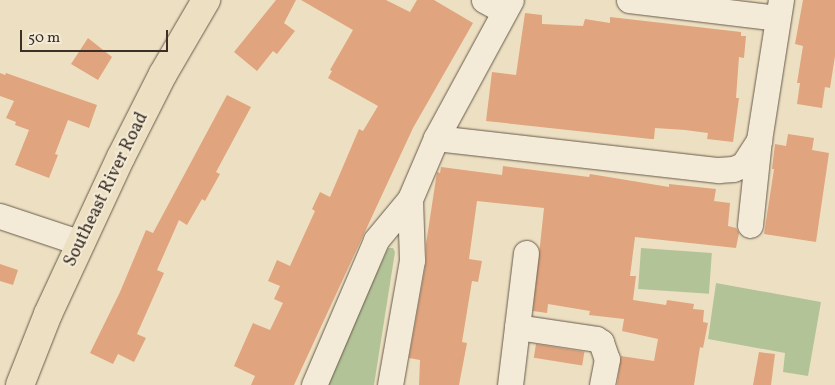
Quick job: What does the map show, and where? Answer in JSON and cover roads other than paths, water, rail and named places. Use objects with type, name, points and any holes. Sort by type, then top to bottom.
[{"type":"main road","name":"Southeast River Road","points":[[20,385],[48,314],[121,157],[164,74],[206,0]]},
{"type":"street","points":[[629,0],[779,9],[759,140],[750,224]]},
{"type":"street","points":[[314,385],[376,240],[410,199],[436,138],[500,4]]},
{"type":"street","points":[[436,138],[718,170],[733,169],[742,165],[759,140]]},
{"type":"street","points":[[390,385],[412,260],[410,199]]},
{"type":"street","points":[[0,216],[81,243]]},
{"type":"street","points":[[510,385],[526,253]]},
{"type":"street","points":[[517,327],[596,339],[601,342],[607,359],[602,385]]}]
